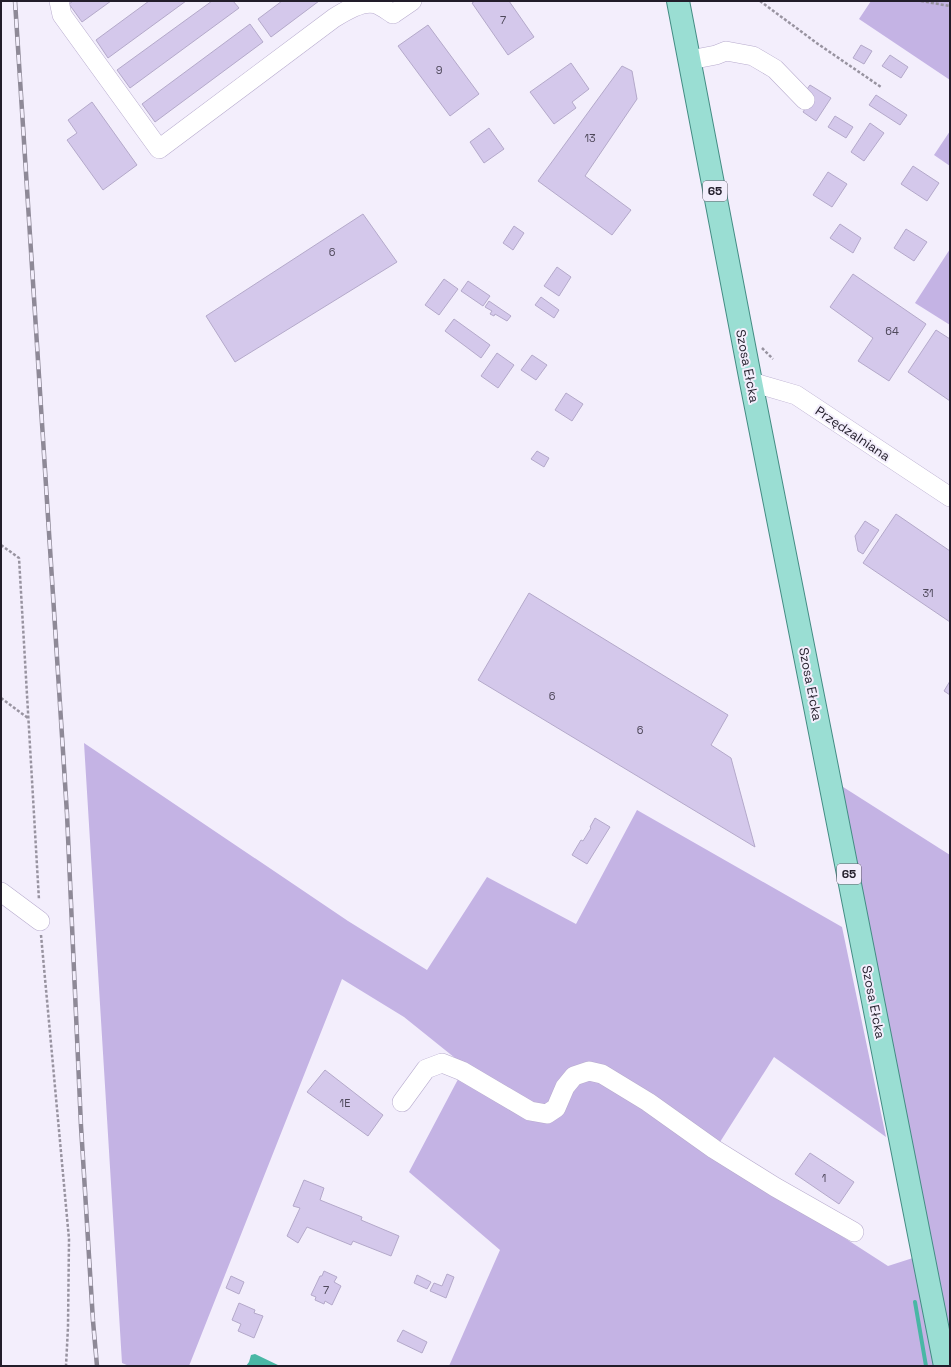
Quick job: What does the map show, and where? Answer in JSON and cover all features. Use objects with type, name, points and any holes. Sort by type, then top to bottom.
[{"type":"main road","name":"Szosa Ełcka","points":[[678,1],[751,382],[945,1366]]},
{"type":"street","points":[[59,1],[62,15],[159,149],[334,18],[351,7],[376,4],[389,8],[412,1]]},
{"type":"street","points":[[690,60],[716,55],[726,51],[753,56],[775,68],[805,100]]},
{"type":"street","name":"Przędzalniana","points":[[751,382],[796,395],[950,497]]},
{"type":"street","points":[[1,892],[40,920]]},
{"type":"street","points":[[402,1102],[426,1069],[442,1063],[462,1071],[530,1111],[547,1114],[556,1108],[565,1087],[574,1076],[589,1071],[602,1074],[648,1102],[714,1149],[775,1187],[854,1232]]},
{"type":"path","points":[[760,1],[818,44],[881,87]]},
{"type":"path","points":[[921,1],[950,6]]},
{"type":"path","points":[[1,545],[20,558],[40,920],[68,1239],[68,1327],[66,1366]]},
{"type":"path","points":[[1,698],[28,718]]},
{"type":"shaded area","points":[[871,1],[950,1],[950,80],[859,19]]},
{"type":"shaded area","points":[[950,131],[950,166],[934,155]]},
{"type":"shaded area","points":[[950,249],[950,325],[915,303]]},
{"type":"shaded area","points":[[84,743],[348,921],[427,970],[487,877],[576,924],[637,810],[842,927],[886,1137],[774,1057],[713,1153],[888,1266],[916,1257],[935,1366],[449,1366],[500,1250],[409,1172],[465,1066],[404,1017],[342,979],[189,1366],[129,1366],[122,1363]]},
{"type":"shaded area","points":[[840,785],[950,855],[950,1338]]},
{"type":"shaded area","points":[[255,1354],[280,1366],[246,1366],[251,1355]]},
{"type":"building","points":[[73,1],[111,1],[82,22],[69,4]]},
{"type":"building","points":[[149,1],[186,1],[108,58],[96,40]]},
{"type":"building","points":[[212,1],[233,1],[239,8],[130,88],[117,70]]},
{"type":"building","points":[[282,1],[319,1],[271,37],[258,19]]},
{"type":"building","points":[[475,1],[509,1],[534,37],[508,55],[472,3]]},
{"type":"building","points":[[250,24],[263,42],[155,122],[142,104]]},
{"type":"building","points":[[428,25],[479,94],[450,116],[398,46]]},
{"type":"building","points":[[861,45],[872,51],[864,64],[853,58]]},
{"type":"building","points":[[890,55],[908,67],[901,78],[882,66]]},
{"type":"building","points":[[571,63],[589,89],[572,102],[576,108],[554,124],[530,92]]},
{"type":"building","points":[[622,66],[632,71],[637,99],[585,176],[631,210],[612,235],[538,181]]},
{"type":"building","points":[[810,85],[831,98],[816,121],[803,112],[812,98],[805,92]]},
{"type":"building","points":[[876,95],[907,115],[900,125],[869,105]]},
{"type":"building","points":[[92,102],[137,165],[103,190],[67,140],[77,133],[68,120]]},
{"type":"building","points":[[835,116],[853,127],[846,138],[828,127]]},
{"type":"building","points":[[870,123],[884,133],[864,161],[851,152]]},
{"type":"building","points":[[489,128],[504,149],[484,163],[470,142]]},
{"type":"building","points":[[913,166],[939,183],[927,201],[901,184]]},
{"type":"building","points":[[828,172],[847,184],[832,207],[813,195]]},
{"type":"building","points":[[363,214],[397,262],[235,362],[206,316]]},
{"type":"building","points":[[840,224],[861,238],[853,253],[830,238]]},
{"type":"building","points":[[514,226],[524,233],[513,250],[503,243]]},
{"type":"building","points":[[906,229],[927,242],[914,261],[894,248]]},
{"type":"building","points":[[557,267],[571,277],[559,296],[544,286]]},
{"type":"building","points":[[853,274],[926,324],[889,381],[858,361],[873,338],[830,307]]},
{"type":"building","points":[[444,279],[458,289],[439,315],[425,305]]},
{"type":"building","points":[[468,281],[490,296],[483,306],[461,291]]},
{"type":"building","points":[[541,297],[559,310],[554,318],[535,305]]},
{"type":"building","points":[[489,301],[511,316],[507,321],[495,314],[494,316],[490,314],[492,311],[485,307]]},
{"type":"building","points":[[454,319],[490,345],[481,358],[445,331]]},
{"type":"building","points":[[936,330],[950,339],[950,401],[908,372]]},
{"type":"building","points":[[497,353],[514,365],[498,388],[481,376]]},
{"type":"building","points":[[532,355],[547,365],[536,380],[521,370]]},
{"type":"building","points":[[566,393],[583,404],[572,421],[555,410]]},
{"type":"building","points":[[537,451],[549,458],[544,467],[531,459]]},
{"type":"building","points":[[896,514],[950,551],[950,622],[863,563]]},
{"type":"building","points":[[865,521],[879,530],[863,554],[858,551],[855,536]]},
{"type":"building","points":[[529,593],[728,715],[711,745],[731,758],[755,847],[478,680]]},
{"type":"building","points":[[950,681],[950,695],[944,691]]},
{"type":"building","points":[[595,818],[610,827],[587,864],[572,855],[581,840],[583,841]]},
{"type":"building","points":[[325,1070],[383,1115],[368,1136],[307,1092]]},
{"type":"building","points":[[810,1153],[854,1182],[839,1204],[795,1174]]},
{"type":"building","points":[[304,1180],[324,1188],[320,1200],[362,1217],[361,1220],[399,1236],[391,1256],[353,1241],[351,1245],[307,1227],[298,1243],[287,1236],[300,1208],[293,1206]]},
{"type":"building","points":[[324,1271],[337,1277],[334,1282],[341,1286],[332,1305],[325,1301],[324,1304],[315,1300],[316,1297],[311,1295]]},
{"type":"building","points":[[447,1274],[454,1277],[446,1298],[430,1291],[434,1283],[442,1286]]},
{"type":"building","points":[[417,1275],[431,1282],[427,1289],[414,1283]]},
{"type":"building","points":[[231,1276],[244,1282],[239,1294],[226,1288]]},
{"type":"building","points":[[239,1303],[255,1310],[254,1313],[263,1316],[254,1338],[238,1331],[241,1324],[232,1320]]},
{"type":"building","points":[[403,1330],[427,1342],[422,1353],[397,1341]]},
{"type":"waterway","points":[[915,1302],[926,1366]]},
{"type":"railway","points":[[15,1],[67,814],[81,1126],[97,1366]]}]
